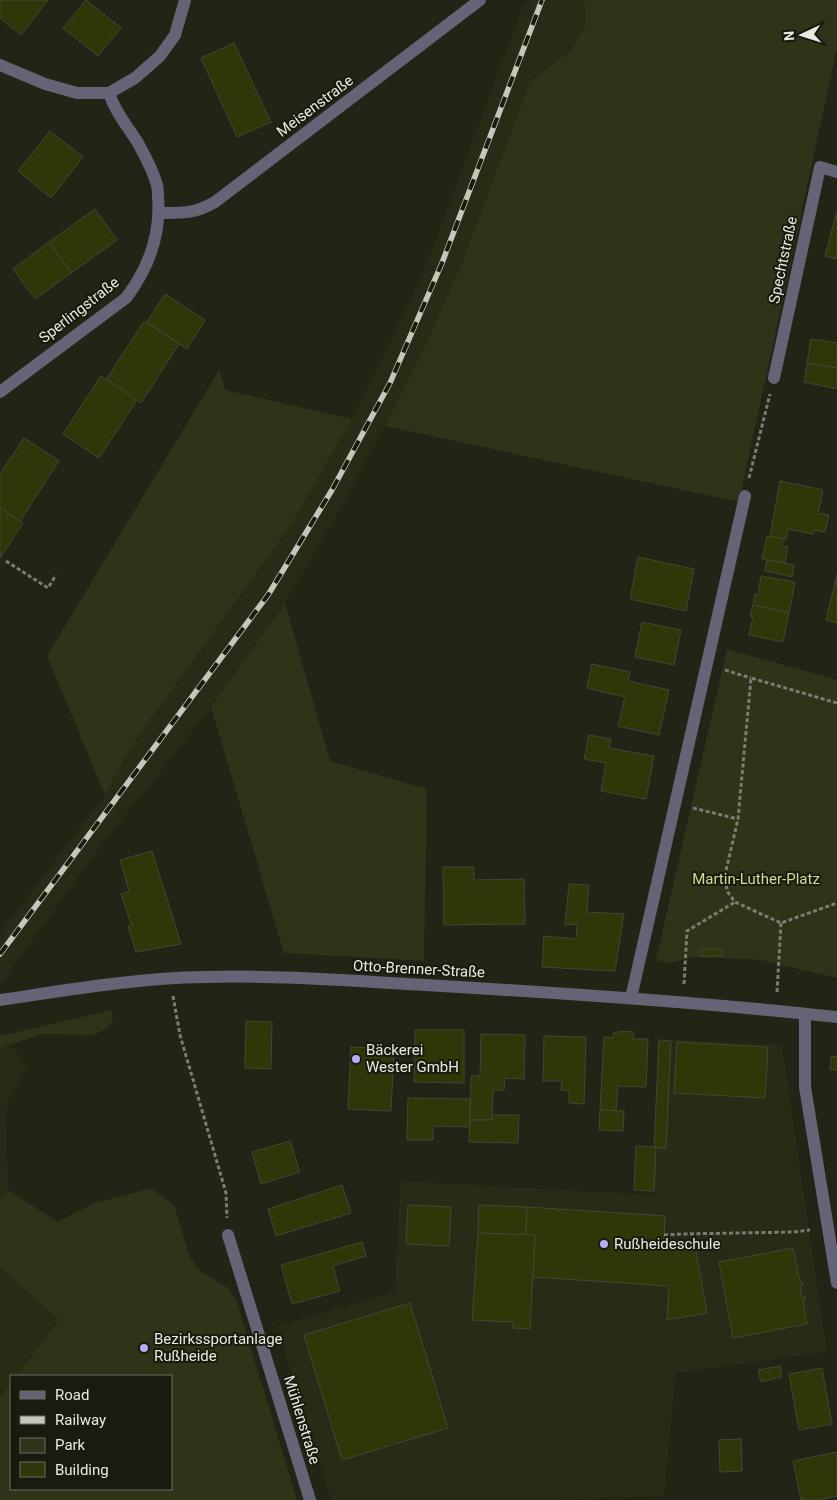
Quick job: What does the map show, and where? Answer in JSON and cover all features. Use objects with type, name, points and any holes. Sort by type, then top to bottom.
[{"type":"street","points":[[0,65],[45,84],[78,93],[110,93],[135,78],[160,56],[175,35],[185,0]]},
{"type":"street","name":"Meisenstraße","points":[[159,214],[188,213],[202,209],[215,202],[480,0]]},
{"type":"street","name":"Sperlingstraße","points":[[0,392],[126,298],[139,281],[149,256],[156,235],[159,214],[157,183],[133,134],[112,102],[110,93]]},
{"type":"street","name":"Spechtstraße","points":[[774,378],[820,167],[837,172]]},
{"type":"street","points":[[632,998],[745,496]]},
{"type":"street","name":"Otto-Brenner-Straße","points":[[0,1000],[119,983],[170,978],[206,976],[270,977],[632,998],[837,1017]]},
{"type":"street","points":[[806,1014],[806,1087],[837,1282]]},
{"type":"street","name":"Mühlenstraße","points":[[228,1235],[310,1500]]},
{"type":"path","points":[[745,496],[774,378]]},
{"type":"path","points":[[6,561],[48,588],[56,575]]},
{"type":"path","points":[[707,663],[837,703]]},
{"type":"path","points":[[751,678],[738,819],[725,875],[727,891],[735,902],[782,923],[837,903]]},
{"type":"path","points":[[675,804],[738,819]]},
{"type":"path","points":[[683,1002],[687,931],[735,902]]},
{"type":"path","points":[[775,1010],[782,923]]},
{"type":"path","points":[[170,978],[180,1035],[226,1193],[228,1235]]},
{"type":"path","points":[[664,1236],[793,1232],[828,1227]]},
{"type":"shaded area","points":[[532,0],[584,0],[586,24],[571,50],[530,83],[461,265],[440,313],[421,355],[350,493],[285,603],[211,707],[109,835],[0,985],[0,933],[105,795],[133,744],[291,525],[352,419],[408,305],[431,253],[523,5]]},
{"type":"shaded area","name":"Rußheideschule","points":[[659,1039],[782,1045],[827,1352],[676,1373],[664,1496],[550,1500],[331,1500],[277,1326],[395,1292],[400,1181],[654,1195],[656,1148],[654,1147]]},
{"type":"shaded area","points":[[10,1044],[28,1066],[8,1102],[6,1117],[8,1190],[0,1201],[0,1048]]},
{"type":"shaded area","points":[[0,1267],[59,1320],[17,1375],[10,1375],[10,1383],[0,1397]]},
{"type":"green space","points":[[584,0],[837,0],[837,48],[739,502],[385,426],[421,355],[461,265],[530,82],[571,50],[586,24]]},
{"type":"green space","points":[[219,370],[225,390],[352,419],[291,525],[133,744],[105,795],[47,656]]},
{"type":"green space","points":[[285,603],[330,761],[427,789],[424,961],[284,953],[211,707]]},
{"type":"green space","name":"Martin-Luther-Platz","points":[[727,649],[837,680],[837,978],[761,960],[692,957],[670,963],[656,960]]},
{"type":"green space","points":[[112,1010],[113,1020],[105,1030],[90,1035],[42,1034],[0,1048],[0,1036]]},
{"type":"green space","name":"Bezirkssportanlage Rußheide","points":[[151,1188],[174,1205],[190,1257],[199,1270],[228,1288],[236,1299],[297,1500],[0,1500],[0,1397],[10,1383],[10,1490],[172,1490],[172,1375],[17,1375],[59,1320],[0,1267],[0,1201],[8,1190],[58,1222],[92,1204]]},
{"type":"building","points":[[0,0],[48,0],[21,35],[0,18]]},
{"type":"building","points":[[86,0],[121,28],[98,56],[63,28]]},
{"type":"building","points":[[234,43],[271,122],[237,137],[201,58]]},
{"type":"building","points":[[50,131],[83,157],[51,198],[18,171]]},
{"type":"building","points":[[95,209],[117,240],[71,273],[49,242]]},
{"type":"building","points":[[837,211],[837,259],[825,256]]},
{"type":"building","points":[[49,242],[71,273],[35,299],[13,269]]},
{"type":"building","points":[[165,294],[205,320],[187,349],[147,322]]},
{"type":"building","points":[[144,321],[179,344],[141,403],[106,380]]},
{"type":"building","points":[[811,339],[837,343],[837,368],[807,363]]},
{"type":"building","points":[[807,363],[837,368],[837,389],[804,382]]},
{"type":"building","points":[[101,376],[137,400],[99,458],[63,434]]},
{"type":"building","points":[[24,438],[59,461],[20,521],[0,508],[0,474]]},
{"type":"building","points":[[780,481],[823,490],[818,513],[829,515],[825,532],[814,530],[813,534],[788,529],[786,540],[770,536]]},
{"type":"building","points":[[0,508],[23,523],[0,558]]},
{"type":"building","points":[[767,536],[783,539],[782,546],[788,547],[785,563],[762,559]]},
{"type":"building","points":[[638,557],[694,569],[686,611],[630,599]]},
{"type":"building","points":[[767,560],[794,565],[792,577],[765,571]]},
{"type":"building","points":[[837,574],[837,623],[826,620]]},
{"type":"building","points":[[761,576],[795,582],[789,613],[753,605],[755,594],[758,595]]},
{"type":"building","points":[[753,605],[789,613],[783,642],[749,635],[753,617],[750,616]]},
{"type":"building","points":[[642,622],[681,630],[674,665],[635,657]]},
{"type":"building","points":[[592,664],[630,672],[628,681],[669,690],[659,735],[618,726],[625,697],[587,688]]},
{"type":"building","points":[[589,735],[611,739],[609,748],[654,756],[646,799],[601,791],[606,763],[584,759]]},
{"type":"building","points":[[152,851],[181,944],[136,952],[128,926],[133,925],[131,924],[121,894],[129,891],[120,860]]},
{"type":"building","points":[[443,867],[474,867],[474,880],[524,879],[525,924],[444,925]]},
{"type":"building","points":[[569,884],[589,885],[587,912],[624,914],[615,971],[542,967],[544,936],[576,939],[577,924],[565,925]]},
{"type":"building","points":[[701,949],[722,949],[722,956],[701,956]]},
{"type":"building","points":[[246,1021],[272,1022],[271,1069],[245,1068]]},
{"type":"building","points":[[415,1030],[464,1030],[464,1083],[414,1082]]},
{"type":"building","points":[[614,1032],[634,1032],[633,1039],[648,1039],[646,1087],[618,1086],[616,1111],[600,1110],[604,1037],[613,1038]]},
{"type":"building","points":[[481,1034],[525,1035],[524,1079],[505,1078],[504,1090],[493,1090],[492,1120],[470,1120],[471,1076],[480,1076]]},
{"type":"building","points":[[544,1036],[586,1037],[584,1104],[569,1103],[569,1091],[561,1090],[562,1081],[543,1081]]},
{"type":"building","points":[[659,1040],[671,1041],[666,1149],[654,1147]]},
{"type":"building","points":[[677,1042],[768,1047],[765,1098],[674,1093]]},
{"type":"building","points":[[351,1047],[394,1049],[391,1111],[348,1109]]},
{"type":"building","points":[[831,1056],[837,1057],[837,1070],[830,1070]]},
{"type":"building","points":[[408,1098],[470,1099],[470,1127],[433,1126],[433,1140],[407,1140]]},
{"type":"building","points":[[600,1110],[624,1111],[623,1131],[599,1130]]},
{"type":"building","points":[[492,1115],[519,1115],[518,1143],[469,1142],[470,1120],[492,1120]]},
{"type":"building","points":[[290,1141],[300,1172],[261,1184],[252,1152]]},
{"type":"building","points":[[636,1146],[656,1147],[654,1191],[634,1190]]},
{"type":"building","points":[[342,1185],[351,1213],[276,1236],[268,1209]]},
{"type":"building","points":[[408,1205],[451,1207],[449,1246],[406,1244]]},
{"type":"building","points":[[479,1205],[527,1207],[526,1235],[478,1233]]},
{"type":"building","points":[[527,1207],[665,1216],[664,1244],[695,1245],[707,1313],[667,1320],[669,1286],[533,1277],[535,1235],[526,1235]]},
{"type":"building","points":[[478,1233],[535,1235],[530,1329],[513,1328],[513,1322],[472,1320]]},
{"type":"building","points":[[362,1242],[366,1256],[333,1266],[340,1291],[292,1304],[281,1265]]},
{"type":"building","points":[[793,1248],[800,1282],[803,1282],[803,1285],[800,1286],[802,1297],[805,1296],[806,1299],[803,1300],[807,1324],[733,1338],[719,1262]]},
{"type":"building","points":[[410,1303],[448,1428],[342,1460],[304,1335]]},
{"type":"building","points":[[780,1366],[782,1377],[761,1382],[758,1370]]},
{"type":"building","points":[[822,1368],[832,1424],[799,1430],[789,1374]]},
{"type":"building","points":[[741,1439],[742,1471],[720,1472],[719,1440]]},
{"type":"building","points":[[837,1452],[837,1496],[819,1500],[801,1500],[793,1461]]},
{"type":"railway","points":[[0,954],[268,595],[332,490],[390,383],[442,263],[542,0]]},
{"type":"place","name":"Bäckerei Wester GmbH","points":[[356,1059]]},
{"type":"place","name":"Rußheideschule","points":[[604,1244]]},
{"type":"place","name":"Bezirkssportanlage Rußheide","points":[[144,1348]]}]
